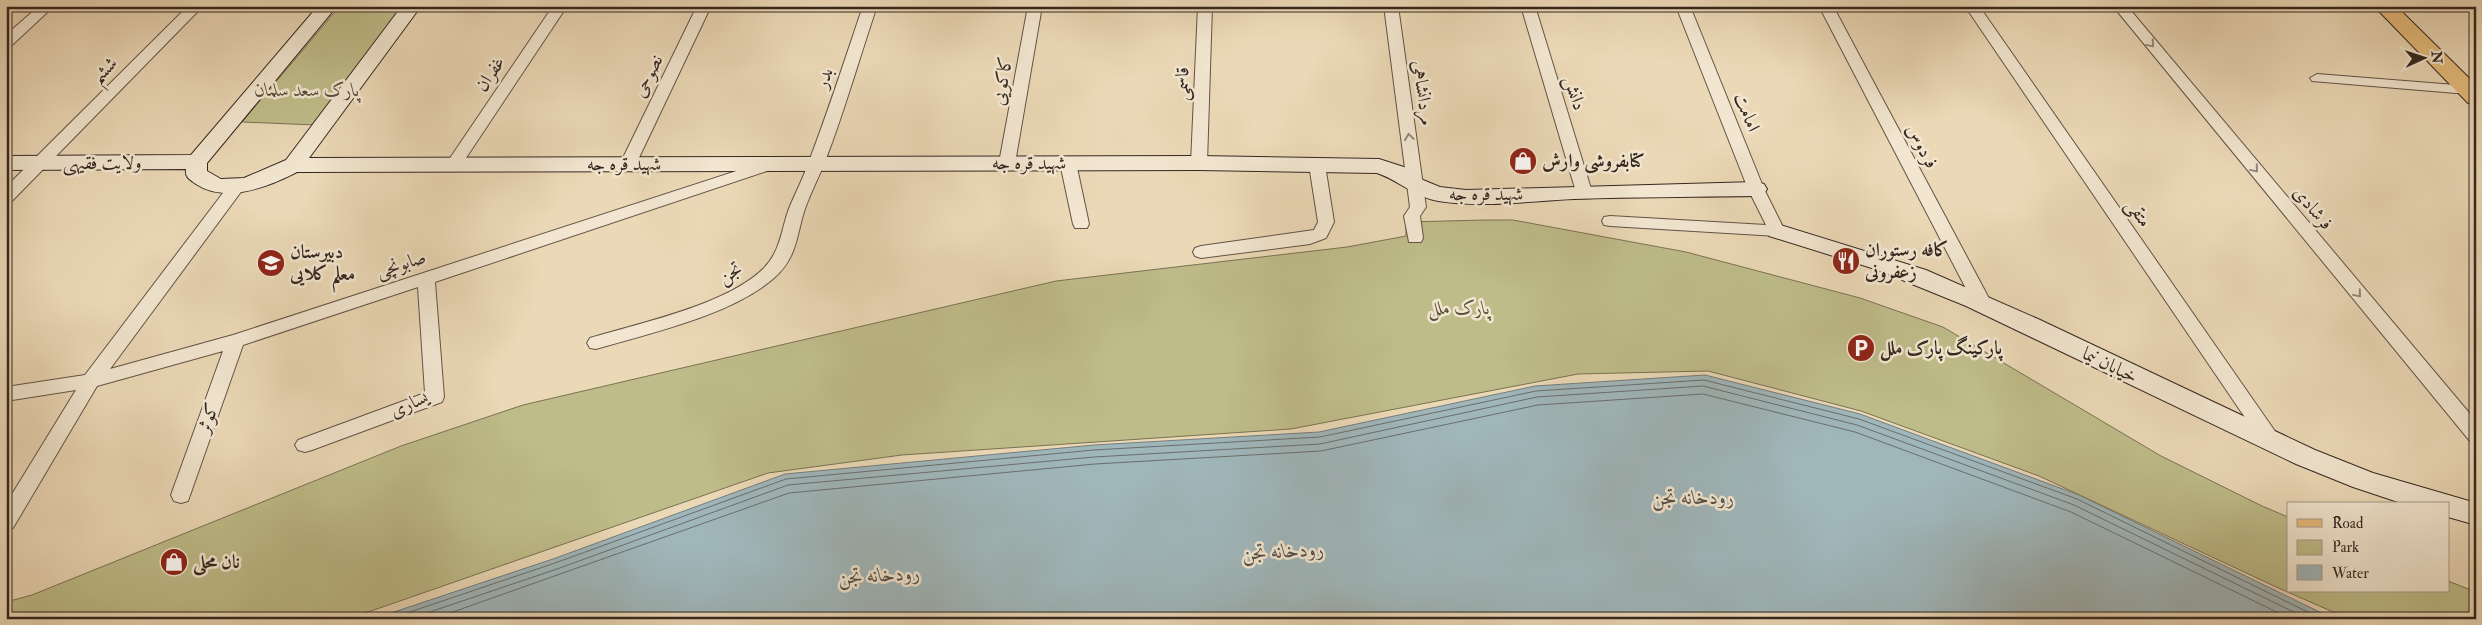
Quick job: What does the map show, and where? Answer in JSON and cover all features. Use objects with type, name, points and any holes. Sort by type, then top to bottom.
[{"type":"main road","points":[[2384,6],[2473,90]]},
{"type":"main road","points":[[2400,6],[2473,90]]},
{"type":"street","points":[[6,43],[47,6]]},
{"type":"street","name":"ششم","points":[[6,197],[196,6]]},
{"type":"street","points":[[328,6],[197,162],[196,174],[206,183],[225,187],[238,185],[273,176],[293,165],[412,6]]},
{"type":"street","name":"غفران","points":[[454,164],[560,6]]},
{"type":"street","name":"نصوحی","points":[[628,164],[704,6]]},
{"type":"street","name":"بدر","points":[[816,164],[870,6]]},
{"type":"street","name":"کاکویی","points":[[1008,163],[1035,6]]},
{"type":"street","name":"قاسمی","points":[[1198,162],[1205,6]]},
{"type":"street","name":"مردانشاهی","points":[[1391,6],[1418,207],[1412,216],[1415,238]]},
{"type":"street","name":"دانش","points":[[1528,6],[1584,192]]},
{"type":"street","name":"امامت","points":[[1683,6],[1756,189],[1777,231]]},
{"type":"street","name":"فردوس","points":[[1826,6],[1983,304]]},
{"type":"street","name":"متقی","points":[[1972,6],[2272,442]]},
{"type":"street","name":"فرشادی","points":[[2120,6],[2476,435]]},
{"type":"street","points":[[2318,78],[2473,90]]},
{"type":"street","name":"ولایت فقیهی","points":[[6,163],[197,162]]},
{"type":"street","name":"شهید قره جه","points":[[293,165],[1198,162],[1379,166],[1400,173],[1415,185],[1437,194],[1466,197],[1584,192],[1756,189]]},
{"type":"street","points":[[1068,163],[1081,224]]},
{"type":"street","name":"صابونچی","points":[[6,394],[90,381],[236,341],[774,164]]},
{"type":"street","name":"تجن","points":[[596,343],[717,306],[755,284],[770,272],[784,254],[792,234],[797,208],[816,164]]},
{"type":"street","points":[[1201,252],[1310,238],[1320,234],[1326,222],[1317,165]]},
{"type":"street","points":[[6,522],[90,381],[238,185]]},
{"type":"street","points":[[1610,221],[1777,231]]},
{"type":"street","name":"خیابان نیما","points":[[1777,231],[1899,269],[1983,304],[2272,442],[2363,480],[2435,502]]},
{"type":"street","name":"یساری","points":[[305,445],[435,397],[426,278]]},
{"type":"street","name":"کوثر","points":[[181,495],[236,341]]},
{"type":"street","points":[[2450,507],[2476,514]]},
{"type":"green space","name":"پارک سعد سلمان","points":[[340,6],[405,6],[316,125],[242,122]]},
{"type":"green space","name":"پارک ملل","points":[[1513,220],[1686,252],[1860,298],[1943,327],[2161,456],[2287,517],[2287,592],[2039,476],[1861,411],[1708,371],[1578,374],[1291,429],[902,455],[768,473],[348,619],[6,619],[6,602],[32,595],[401,446],[523,405],[1056,281],[1347,247],[1406,236],[1406,222]]},
{"type":"green space","name":"پارک ملل","points":[[2450,582],[2476,592],[2476,619],[2349,619],[2288,592],[2450,592]]},
{"type":"water","name":"رودخانه تجن","points":[[1705,375],[1860,414],[2079,495],[2334,619],[373,619],[553,559],[785,474],[1094,445],[1319,432],[1535,386]]},
{"type":"place","name":"کتابفروشی وارش","points":[[1523,161]]},
{"type":"place","name":"کافه رستوران زعفرونی","points":[[1846,261]]},
{"type":"place","name":"دبیرستان معلم کلایی","points":[[271,263]]},
{"type":"place","name":"پارکینگ پارک ملل","points":[[1861,348]]},
{"type":"place","name":"نان محلی","points":[[174,562]]}]
